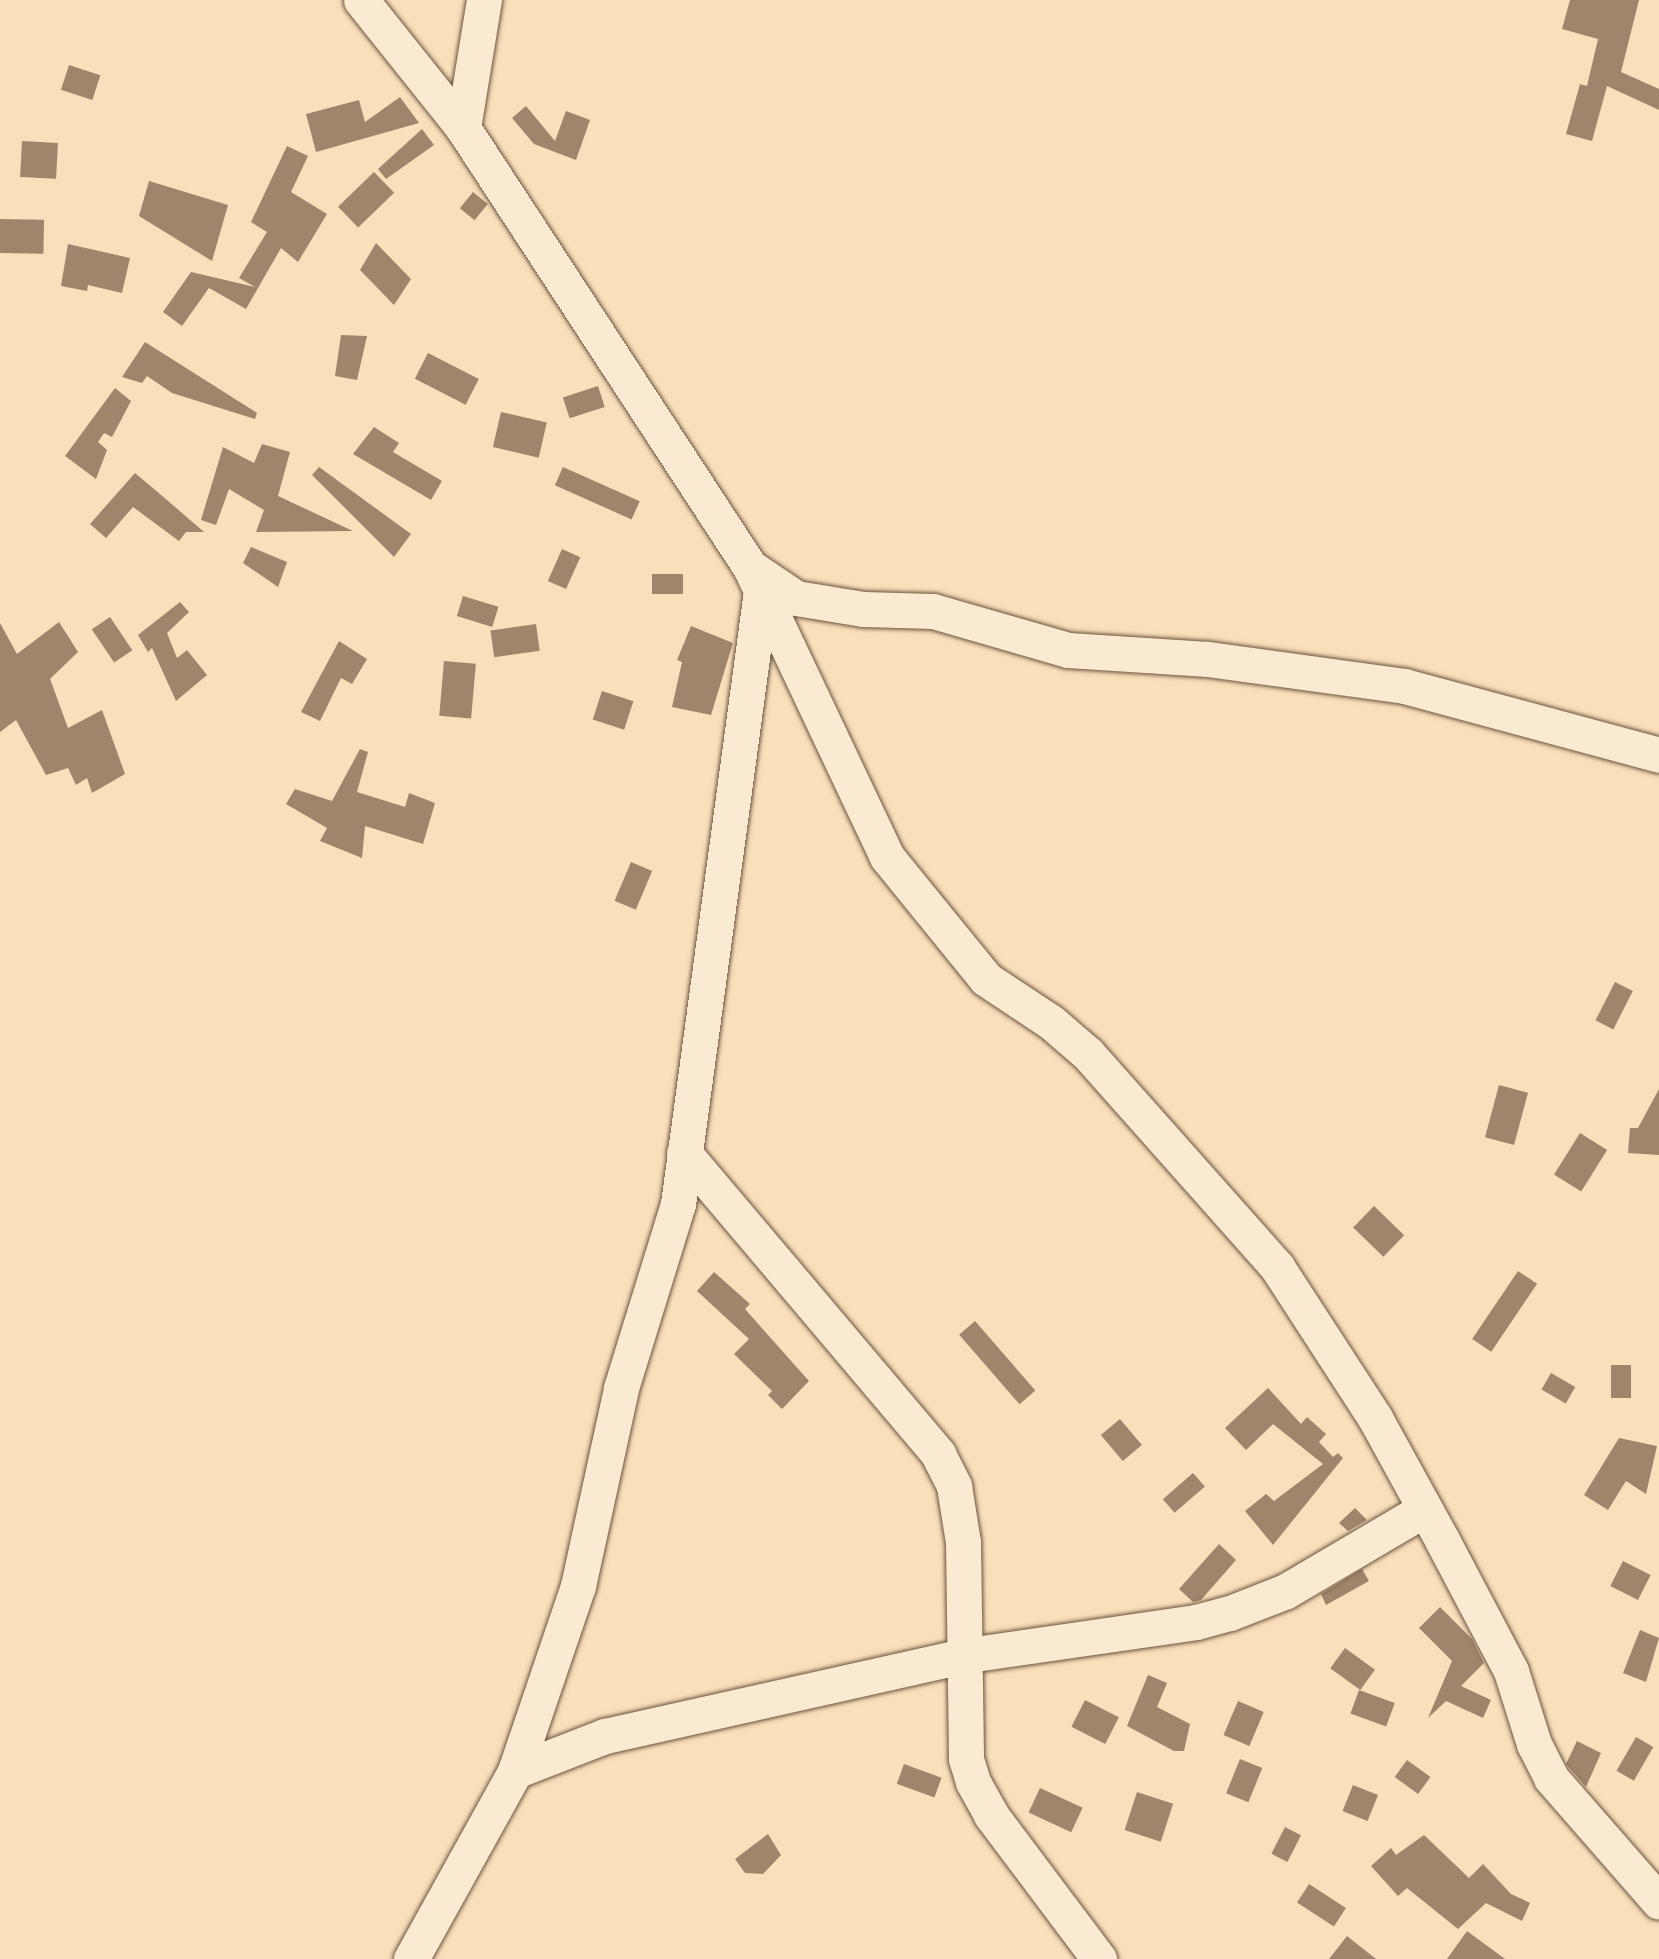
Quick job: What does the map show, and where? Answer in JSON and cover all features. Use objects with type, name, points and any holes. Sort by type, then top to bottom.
[{"type":"street","points":[[361,0],[463,128],[755,579],[887,856],[986,979],[1051,1022],[1088,1054],[1277,1267],[1375,1418],[1425,1509],[1511,1671],[1535,1744],[1552,1778],[1659,1902]]},
{"type":"street","points":[[463,128],[484,0]]},
{"type":"street","points":[[755,579],[796,598],[863,609],[933,611],[1069,650],[1208,659],[1404,686],[1659,755]]},
{"type":"street","points":[[411,1959],[515,1772],[578,1586],[621,1388],[678,1204],[755,579]]},
{"type":"street","points":[[684,1153],[938,1454],[954,1486],[963,1542],[968,1655],[966,1759],[973,1782],[991,1815],[1099,1959]]},
{"type":"street","points":[[515,1772],[605,1736],[968,1655],[1196,1622],[1230,1613],[1286,1591],[1425,1509]]},
{"type":"building","points":[[1570,0],[1639,0],[1621,72],[1659,89],[1659,110],[1607,86],[1592,141],[1566,134],[1580,84],[1587,86],[1598,39],[1562,29]]},
{"type":"building","points":[[69,65],[100,75],[92,100],[61,90]]},
{"type":"building","points":[[400,97],[419,123],[316,152],[306,114],[359,100],[365,122]]},
{"type":"building","points":[[526,106],[555,141],[566,111],[590,120],[576,160],[534,144],[512,118]]},
{"type":"building","points":[[422,129],[434,145],[386,179],[378,169]]},
{"type":"building","points":[[22,141],[58,143],[56,179],[20,177]]},
{"type":"building","points":[[287,146],[308,156],[291,192],[327,214],[298,262],[281,248],[246,309],[209,288],[182,326],[163,312],[191,272],[255,287],[239,278],[267,232],[251,222]]},
{"type":"building","points":[[374,172],[394,193],[358,228],[338,207]]},
{"type":"building","points":[[149,181],[228,205],[212,261],[139,216]]},
{"type":"building","points":[[473,192],[488,204],[475,220],[460,208]]},
{"type":"building","points":[[0,219],[44,220],[43,254],[0,253]]},
{"type":"building","points":[[376,243],[411,279],[394,305],[360,270]]},
{"type":"building","points":[[68,244],[130,258],[122,293],[88,285],[87,291],[61,286]]},
{"type":"building","points":[[341,335],[367,336],[357,380],[335,376]]},
{"type":"building","points":[[145,342],[257,413],[255,419],[172,393],[147,376],[142,383],[122,377]]},
{"type":"building","points":[[428,353],[479,379],[466,405],[415,379]]},
{"type":"building","points":[[598,386],[605,407],[570,418],[563,397]]},
{"type":"building","points":[[115,388],[131,401],[112,437],[104,433],[98,442],[107,450],[96,479],[65,456]]},
{"type":"building","points":[[501,412],[547,423],[539,458],[493,447]]},
{"type":"building","points":[[374,427],[399,443],[393,452],[442,481],[431,500],[353,454]]},
{"type":"building","points":[[262,444],[290,452],[278,496],[353,531],[256,532],[264,510],[229,489],[216,525],[201,520],[223,447],[254,463]]},
{"type":"building","points":[[319,467],[411,534],[394,557],[312,475]]},
{"type":"building","points":[[563,467],[640,501],[632,519],[555,485]]},
{"type":"building","points":[[135,473],[204,532],[186,532],[179,541],[133,507],[106,538],[90,524]]},
{"type":"building","points":[[251,547],[287,562],[278,587],[243,563]]},
{"type":"building","points":[[562,549],[580,557],[566,589],[548,581]]},
{"type":"building","points":[[652,574],[683,574],[683,594],[652,594]]},
{"type":"building","points":[[463,596],[498,607],[492,627],[457,616]]},
{"type":"building","points":[[180,602],[189,612],[167,633],[177,658],[187,650],[207,675],[176,701],[152,648],[148,652],[138,635]]},
{"type":"building","points":[[110,617],[132,650],[114,662],[92,629]]},
{"type":"building","points":[[59,622],[78,652],[50,679],[68,728],[102,710],[125,774],[92,793],[87,778],[76,785],[68,768],[46,775],[16,720],[0,732],[0,623],[17,654]]},
{"type":"building","points":[[536,624],[540,651],[494,657],[490,630]]},
{"type":"building","points":[[691,626],[733,643],[711,715],[672,707],[682,662],[677,660]]},
{"type":"building","points":[[339,641],[367,659],[352,684],[341,678],[320,721],[301,712]]},
{"type":"building","points":[[444,661],[476,664],[471,719],[439,716]]},
{"type":"building","points":[[602,691],[633,701],[624,730],[593,720]]},
{"type":"building","points":[[360,749],[368,752],[357,792],[405,807],[409,793],[435,803],[423,844],[365,826],[362,858],[320,841],[327,828],[286,804],[295,789],[332,801]]},
{"type":"building","points":[[631,862],[652,871],[636,910],[615,901]]},
{"type":"building","points":[[1615,982],[1633,991],[1613,1029],[1595,1020]]},
{"type":"building","points":[[1499,1085],[1528,1093],[1514,1145],[1485,1137]]},
{"type":"building","points":[[1659,1089],[1659,1155],[1628,1153],[1630,1128],[1638,1128]]},
{"type":"building","points":[[1580,1133],[1607,1150],[1581,1192],[1554,1175]]},
{"type":"building","points":[[1374,1206],[1404,1235],[1383,1257],[1353,1228]]},
{"type":"building","points":[[1518,1271],[1537,1284],[1491,1352],[1472,1339]]},
{"type":"building","points":[[714,1272],[750,1304],[745,1309],[809,1381],[782,1409],[768,1395],[772,1391],[734,1354],[749,1339],[697,1291]]},
{"type":"building","points":[[975,1321],[1035,1390],[1020,1404],[959,1335]]},
{"type":"building","points":[[1611,1365],[1631,1365],[1631,1398],[1611,1398]]},
{"type":"building","points":[[1551,1373],[1575,1387],[1566,1403],[1542,1389]]},
{"type":"building","points":[[1268,1388],[1301,1424],[1307,1417],[1326,1434],[1319,1442],[1333,1457],[1338,1453],[1343,1458],[1273,1545],[1245,1511],[1266,1494],[1274,1501],[1323,1464],[1273,1424],[1246,1450],[1225,1428]]},
{"type":"building","points":[[1120,1419],[1142,1445],[1123,1461],[1101,1435]]},
{"type":"building","points":[[1619,1438],[1657,1446],[1646,1494],[1626,1481],[1608,1510],[1584,1495]]},
{"type":"building","points":[[1193,1473],[1205,1487],[1175,1513],[1163,1499]]},
{"type":"building","points":[[1355,1508],[1367,1520],[1348,1531],[1339,1523]]},
{"type":"building","points":[[1219,1544],[1236,1560],[1201,1600],[1193,1602],[1179,1589]]},
{"type":"building","points":[[1623,1561],[1651,1575],[1638,1600],[1610,1586]]},
{"type":"building","points":[[1362,1569],[1369,1581],[1326,1605],[1321,1594]]},
{"type":"building","points":[[1440,1607],[1472,1639],[1484,1663],[1461,1686],[1491,1700],[1483,1718],[1446,1701],[1428,1718],[1452,1661],[1419,1628]]},
{"type":"building","points":[[1640,1630],[1659,1638],[1646,1682],[1623,1673]]},
{"type":"building","points":[[1345,1648],[1375,1670],[1360,1690],[1330,1668]]},
{"type":"building","points":[[1148,1675],[1167,1683],[1157,1707],[1190,1724],[1184,1751],[1174,1751],[1127,1726]]},
{"type":"building","points":[[1359,1690],[1395,1703],[1386,1726],[1350,1713]]},
{"type":"building","points":[[1085,1700],[1119,1717],[1105,1744],[1071,1727]]},
{"type":"building","points":[[1238,1701],[1264,1712],[1249,1746],[1224,1735]]},
{"type":"building","points":[[1636,1737],[1653,1747],[1634,1781],[1616,1771]]},
{"type":"building","points":[[1577,1741],[1601,1753],[1586,1787],[1566,1764]]},
{"type":"building","points":[[1240,1759],[1262,1768],[1248,1802],[1226,1793]]},
{"type":"building","points":[[1407,1760],[1430,1777],[1418,1794],[1395,1777]]},
{"type":"building","points":[[904,1764],[942,1778],[934,1797],[897,1784]]},
{"type":"building","points":[[1353,1785],[1378,1795],[1368,1821],[1343,1811]]},
{"type":"building","points":[[1040,1788],[1083,1808],[1071,1832],[1029,1812]]},
{"type":"building","points":[[1137,1792],[1173,1804],[1161,1842],[1125,1830]]},
{"type":"building","points":[[1285,1827],[1301,1835],[1287,1862],[1271,1854]]},
{"type":"building","points":[[768,1834],[781,1855],[763,1874],[745,1873],[735,1859]]},
{"type":"building","points":[[1424,1835],[1469,1878],[1483,1864],[1511,1894],[1530,1903],[1522,1921],[1486,1903],[1458,1929],[1407,1888],[1398,1896],[1371,1866],[1391,1848],[1396,1855]]},
{"type":"building","points":[[1309,1884],[1346,1908],[1334,1926],[1297,1902]]},
{"type":"building","points":[[1467,1931],[1505,1959],[1447,1959]]},
{"type":"building","points":[[1347,1936],[1376,1959],[1329,1959]]}]
